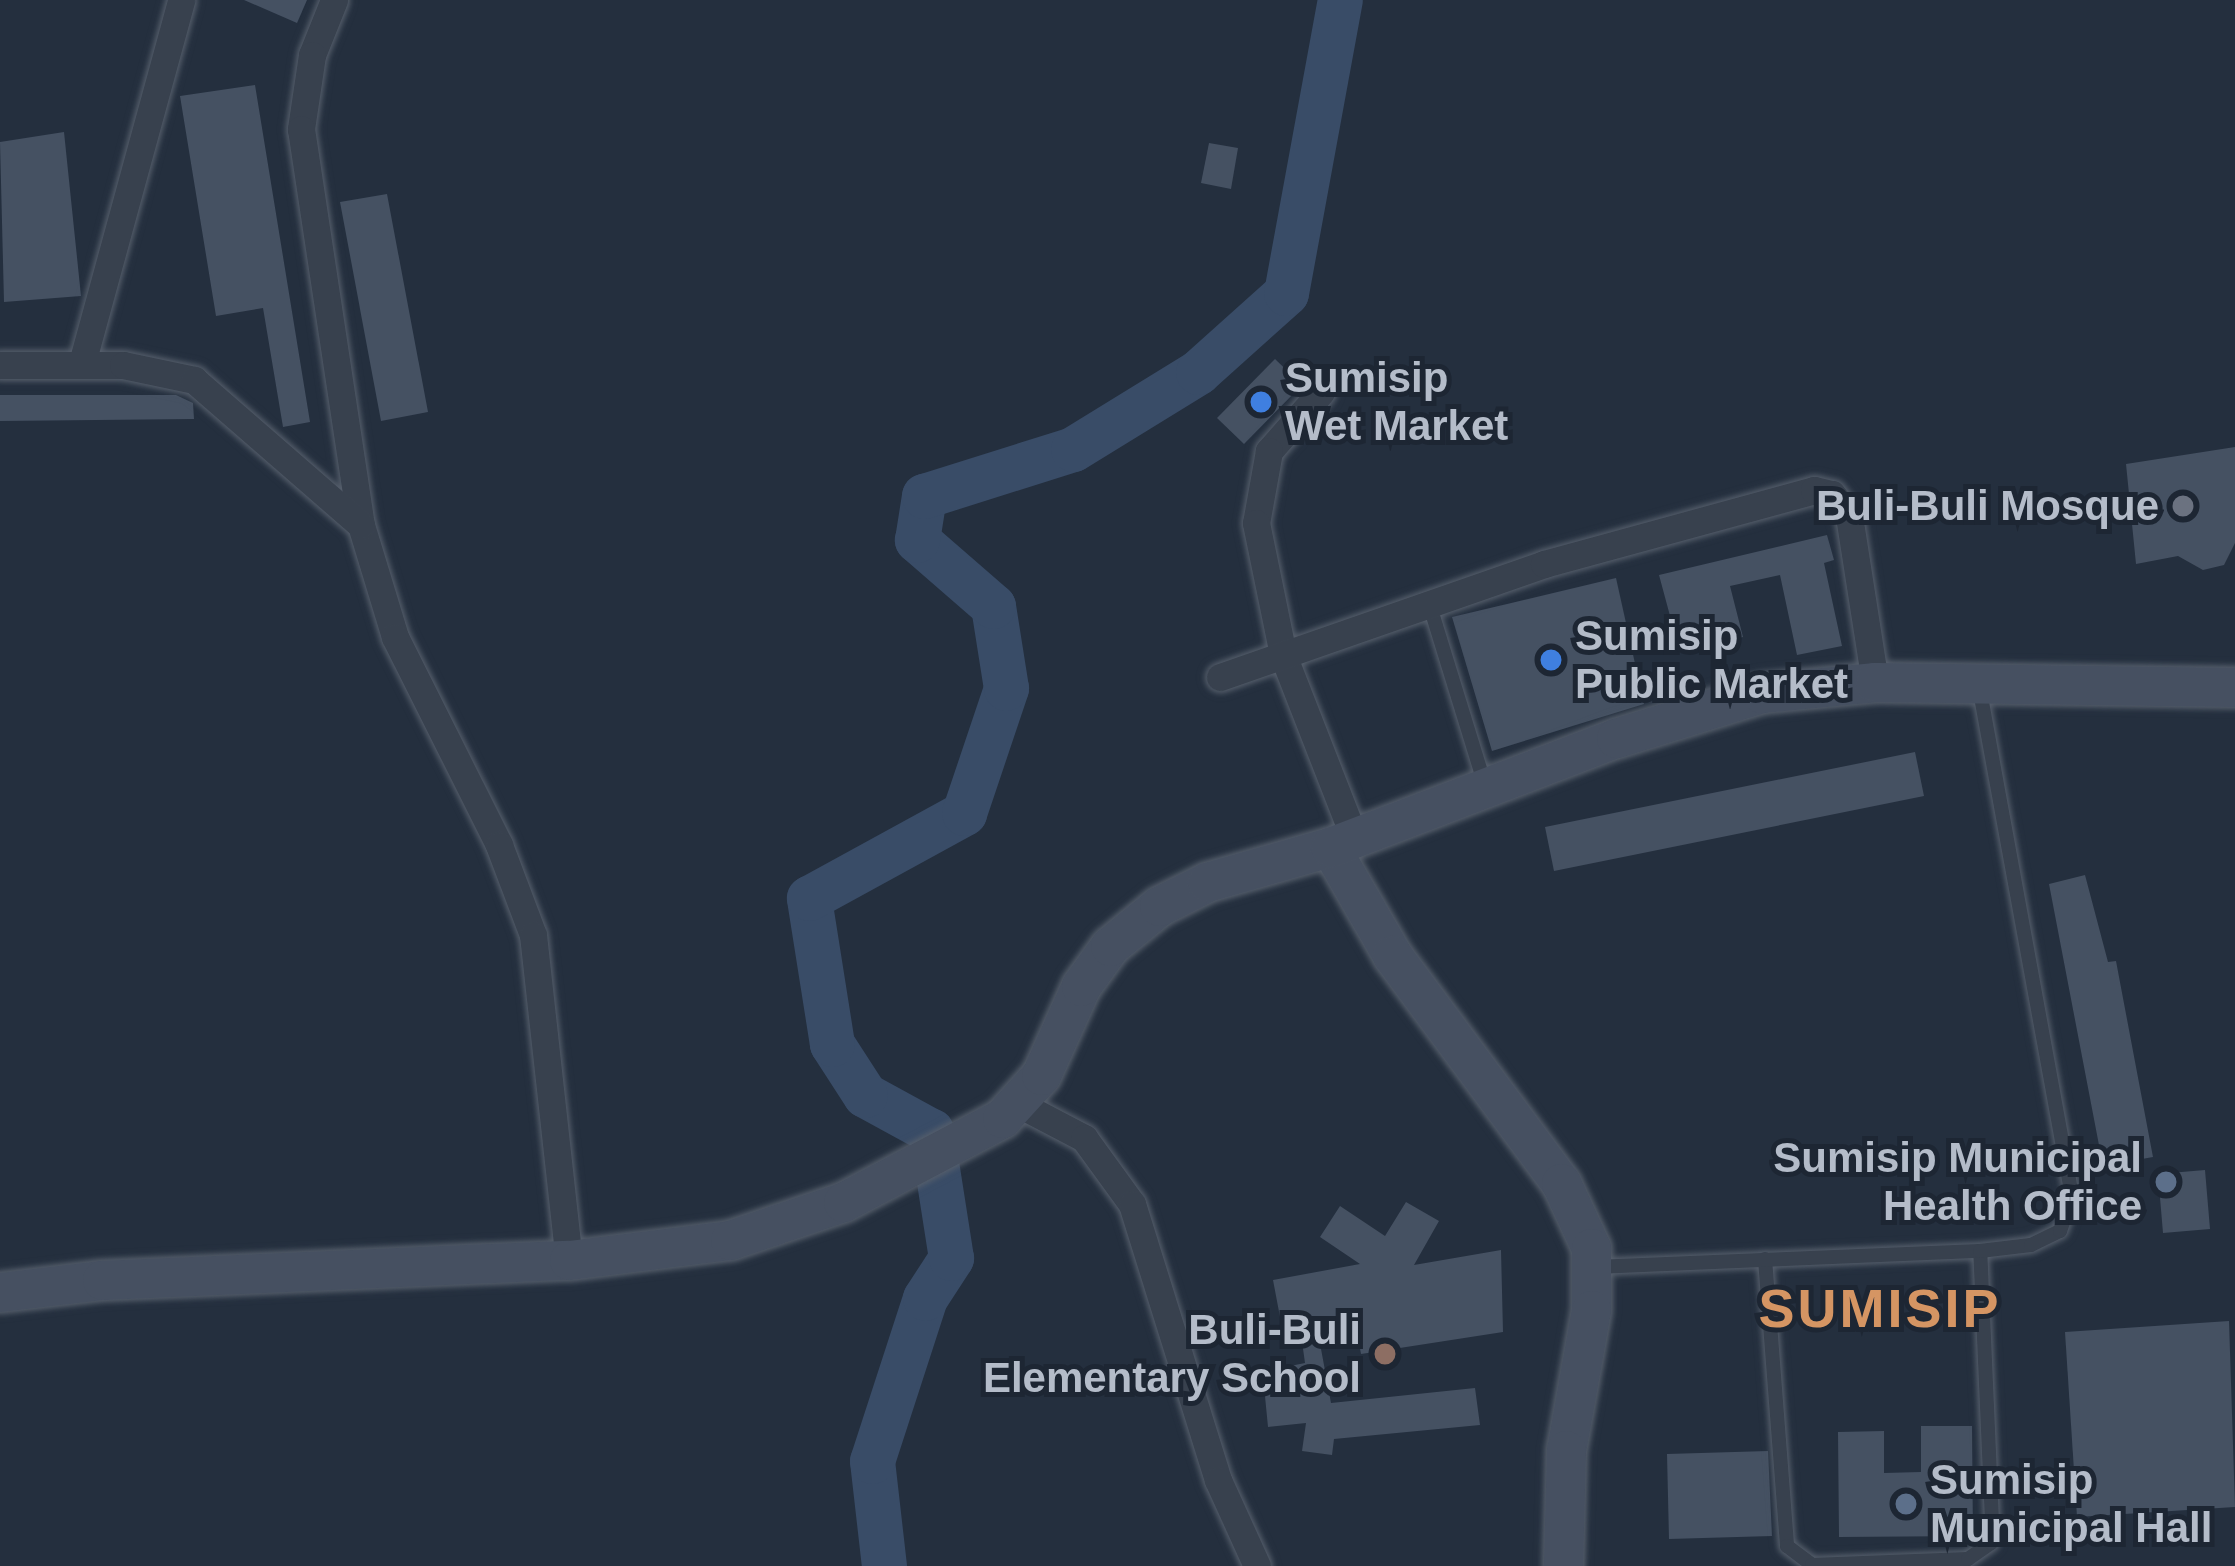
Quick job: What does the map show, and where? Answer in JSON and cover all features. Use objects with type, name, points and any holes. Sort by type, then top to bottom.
[{"type":"street","points":[[82,363],[181,0]]},
{"type":"street","points":[[334,0],[312,55],[301,129],[362,525],[395,637],[499,845],[533,935],[568,1260]]},
{"type":"street","points":[[0,365],[82,363],[194,380],[362,525]]},
{"type":"street","points":[[1321,392],[1269,451],[1259,485],[1262,571],[1283,655],[1342,842],[1392,955],[1561,1183],[1595,1267],[1566,1450],[1563,1566]]},
{"type":"street","points":[[1220,677],[1430,603],[1718,512],[1814,490],[1832,494],[1849,516],[1875,682]]},
{"type":"street","points":[[0,1292],[81,1282],[568,1260],[730,1240],[843,1202],[982,1130],[1017,1103],[1041,1075],[1095,964],[1137,920],[1207,882],[1342,842],[1707,707],[1875,682],[2235,687]]},
{"type":"street","points":[[1017,1103],[1084,1138],[1132,1204],[1217,1480],[1256,1566]]},
{"type":"lane","points":[[1430,603],[1485,788]]},
{"type":"lane","points":[[1595,1267],[1980,1251],[2051,1240],[2071,1213],[2072,1196],[1978,680]]},
{"type":"lane","points":[[1765,1259],[1787,1546],[1812,1565],[1968,1559],[1991,1543],[1980,1251]]},
{"type":"building","points":[[244,0],[307,0],[297,23]]},
{"type":"building","points":[[255,85],[310,422],[283,427],[263,308],[216,316],[180,96]]},
{"type":"building","points":[[64,132],[81,296],[4,302],[0,142]]},
{"type":"building","points":[[1209,143],[1238,148],[1231,189],[1201,183]]},
{"type":"building","points":[[387,194],[428,412],[381,421],[340,202]]},
{"type":"building","points":[[1275,359],[1302,385],[1244,444],[1217,418]]},
{"type":"building","points":[[0,395],[176,395],[193,403],[194,419],[0,421]]},
{"type":"building","name":"Buli-Buli Mosque","points":[[2235,447],[2235,543],[2224,565],[2203,570],[2178,556],[2136,564],[2126,464]]},
{"type":"building","points":[[1827,535],[1834,560],[1824,563],[1842,646],[1797,655],[1780,575],[1730,586],[1743,637],[1680,653],[1659,575]]},
{"type":"building","name":"Sumisip Public Market","points":[[1616,578],[1644,704],[1492,751],[1452,617]]},
{"type":"building","points":[[1915,752],[1924,796],[1554,871],[1545,827]]},
{"type":"building","points":[[2085,875],[2108,962],[2116,961],[2153,1157],[2103,1166],[2049,884]]},
{"type":"building","points":[[2205,1170],[2210,1229],[2163,1233],[2158,1174]]},
{"type":"building","points":[[1406,1202],[1439,1221],[1414,1265],[1501,1250],[1503,1332],[1361,1354],[1357,1332],[1319,1338],[1331,1403],[1475,1388],[1480,1425],[1334,1439],[1332,1455],[1302,1451],[1306,1423],[1268,1427],[1264,1386],[1288,1383],[1285,1367],[1305,1363],[1298,1313],[1280,1317],[1273,1280],[1360,1264],[1320,1237],[1340,1206],[1385,1236]]},
{"type":"building","points":[[2229,1321],[2235,1507],[2077,1517],[2065,1332]]},
{"type":"building","name":"Sumisip Municipal Hall","points":[[1921,1426],[1972,1426],[1973,1536],[1839,1537],[1838,1432],[1884,1431],[1884,1473],[1921,1472]]},
{"type":"building","points":[[1768,1451],[1772,1536],[1669,1539],[1667,1454]]},
{"type":"waterway","points":[[884,1566],[872,1461],[925,1298],[951,1258],[931,1131],[865,1095],[832,1044],[809,898],[964,813],[1006,688],[993,606],[917,540],[924,496],[1073,449],[1198,372],[1286,293],[1340,0]]},
{"type":"place","name":"Sumisip Wet Market","points":[[1261,402]]},
{"type":"place","name":"Buli-Buli Mosque","points":[[2183,506]]},
{"type":"place","name":"Sumisip Public Market","points":[[1551,660]]},
{"type":"place","name":"Sumisip Municipal Health Office","points":[[2166,1182]]},
{"type":"place","name":"Buli-Buli Elementary School","points":[[1385,1354]]},
{"type":"place","name":"Sumisip Municipal Hall","points":[[1906,1504]]},
{"type":"district","name":"SUMISIP","points":[[1880,1308]]}]
